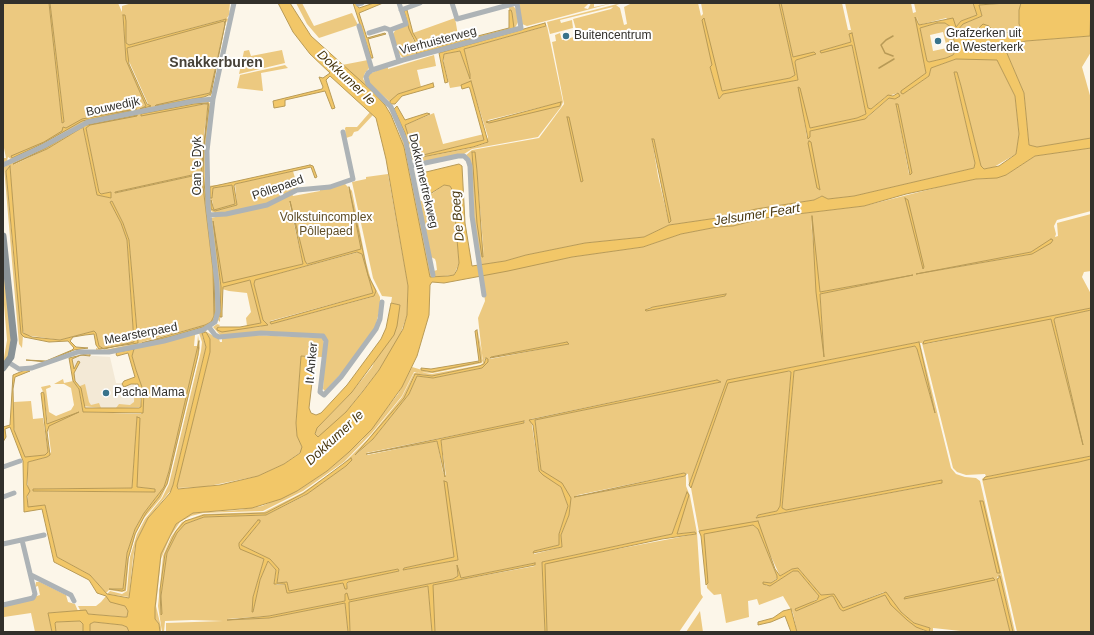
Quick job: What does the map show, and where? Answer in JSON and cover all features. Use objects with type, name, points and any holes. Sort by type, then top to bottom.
[{"type":"main road","points":[[3,236],[14,337],[12,354],[6,365]]},
{"type":"street","name":"Oan 'e Dyk","points":[[209,327],[217,319],[218,304],[209,215],[206,160],[213,99],[234,3]]},
{"type":"street","points":[[369,33],[384,28],[390,30],[406,24],[399,3]]},
{"type":"street","points":[[401,10],[420,3]]},
{"type":"street","points":[[452,3],[457,18],[517,3]]},
{"type":"street","name":"Vierhuisterweg","points":[[372,70],[399,61],[521,28],[517,3]]},
{"type":"street","points":[[359,26],[372,70]]},
{"type":"street","points":[[390,30],[399,61]]},
{"type":"street","name":"Dokkumertrekweg","points":[[372,70],[368,72],[366,79],[368,84],[393,110],[406,142],[433,275]]},
{"type":"street","name":"Bouwedijk","points":[[3,165],[44,146],[88,122],[194,101],[213,99]]},
{"type":"street","name":"Pôllepaed","points":[[209,215],[226,214],[260,206],[278,201],[297,190],[330,187],[353,179],[343,132]]},
{"type":"street","points":[[411,166],[458,156],[464,156],[468,160],[470,166],[473,222],[484,295]]},
{"type":"street","name":"It Anker","points":[[209,327],[215,335],[219,337],[261,333],[323,336],[326,341],[320,392],[324,395],[341,377],[376,329],[380,319],[382,302]]},
{"type":"street","name":"Mearsterpaed","points":[[6,365],[19,369],[32,368],[78,352],[114,351],[164,341],[209,327]]},
{"type":"street","points":[[3,467],[20,461]]},
{"type":"street","points":[[4,495],[14,493]]},
{"type":"street","points":[[3,544],[44,535]]},
{"type":"street","points":[[3,605],[33,598],[35,594],[22,540]]},
{"type":"street","points":[[30,575],[72,595],[74,601]]},
{"type":"shaded area","points":[[81,355],[110,357],[116,383],[135,384],[139,408],[85,408],[80,386],[75,381],[71,359]]},
{"type":"green space","points":[[3,3],[49,3],[62,123],[64,122],[50,3],[118,3],[122,12],[122,6],[132,3],[230,3],[229,13],[232,3],[229,15],[227,18],[228,19],[214,81],[227,23],[225,19],[129,45],[126,43],[126,21],[123,15],[126,60],[146,106],[140,109],[149,106],[128,59],[127,48],[222,21],[225,22],[210,93],[155,106],[209,96],[213,87],[211,96],[86,121],[12,160],[8,157],[7,161],[3,163],[3,155],[4,158],[6,158],[3,143]]},
{"type":"green space","points":[[296,3],[302,3],[314,26],[352,13],[358,25],[319,38],[307,24]]},
{"type":"green space","points":[[519,3],[589,3],[584,8],[588,9],[591,3],[594,3],[594,7],[613,3],[527,26],[522,24]]},
{"type":"green space","points":[[621,3],[623,3],[616,5],[620,8],[624,25],[627,24],[624,7],[632,3],[698,3],[701,16],[703,14],[701,3],[779,3],[795,75],[790,78],[722,91],[712,65],[710,67],[719,99],[723,94],[798,80],[796,60],[815,54],[793,57],[781,3],[842,3],[848,30],[851,30],[845,3],[911,3],[913,13],[916,12],[914,3],[973,3],[977,15],[961,21],[956,27],[946,18],[919,25],[917,17],[926,73],[903,94],[929,76],[931,68],[956,59],[997,59],[1015,96],[1019,134],[1016,154],[994,167],[984,169],[981,166],[957,72],[954,72],[975,163],[974,168],[854,196],[828,199],[821,196],[814,200],[756,209],[724,217],[669,225],[644,237],[585,243],[526,255],[505,261],[480,265],[474,216],[473,186],[465,156],[472,150],[539,138],[564,104],[552,42],[556,41],[555,35],[560,33],[562,40],[574,37],[573,35],[577,33],[573,19],[611,9],[613,7],[560,20],[561,23],[572,20],[573,28],[550,34],[547,22]],"holes":[[[852,34],[868,108],[871,109],[885,97],[898,93],[892,98],[889,98],[868,117],[810,131],[807,137],[803,113],[810,128],[857,118],[866,114],[852,45],[820,51],[851,42],[849,35]],[[896,104],[898,104],[911,174],[909,174]],[[652,139],[654,139],[669,223],[658,176]],[[473,151],[477,171],[484,257],[472,153]]]},
{"type":"green space","points":[[1021,3],[1020,30],[996,35],[989,26],[978,27],[974,34],[967,39],[958,36],[957,31],[963,24],[982,16],[979,5]]},
{"type":"green space","points":[[513,6],[516,9],[518,22],[514,30],[406,58],[402,57],[398,52],[393,34],[396,29],[409,25],[413,39],[419,50],[416,53],[417,54],[513,29],[512,13],[508,7]]},
{"type":"green space","points":[[455,18],[459,41],[423,50],[421,48],[413,33]]},
{"type":"green space","points":[[937,23],[945,23],[951,27],[956,50],[953,55],[929,62],[927,61],[920,28]],"holes":[[[943,32],[947,48],[933,51],[930,35]]]},
{"type":"green space","points":[[547,26],[563,102],[561,107],[538,137],[472,149],[464,154],[414,163],[413,159],[471,148],[486,143],[488,137],[471,82],[462,86],[450,88],[444,64],[444,54],[460,51],[470,79],[464,49]],"holes":[[[558,103],[561,105],[487,123],[488,120]]]},
{"type":"green space","points":[[1090,36],[1091,52],[1082,67],[1091,99],[1091,138],[1037,147],[1029,145],[1024,93],[1006,51],[1006,46],[1026,41]]},
{"type":"green space","points":[[249,50],[251,56],[282,50],[285,63],[239,74],[244,51]]},
{"type":"green space","points":[[434,55],[436,66],[417,70],[421,87],[398,94],[390,102],[369,83],[369,74],[388,66],[388,69]]},
{"type":"green space","points":[[368,60],[370,67],[365,73],[363,79],[387,104],[403,137],[432,277],[430,277],[404,147],[397,126],[388,107],[342,65]]},
{"type":"green space","points":[[285,65],[288,68],[261,73],[263,91],[237,88],[240,75]]},
{"type":"green space","points":[[203,101],[208,101],[211,105],[205,151],[205,175],[216,284],[217,311],[214,321],[203,329],[164,340],[108,351],[96,350],[96,348],[104,350],[138,343],[129,240],[123,223],[112,201],[110,202],[121,223],[127,240],[134,342],[104,349],[99,346],[96,333],[94,331],[60,340],[25,335],[23,331],[17,267],[10,166],[6,171],[13,252],[23,336],[22,348],[19,344],[4,167],[78,129],[54,144],[13,165],[47,149],[83,127],[97,195],[111,198],[111,192],[101,194],[99,192],[86,128],[90,125],[137,115],[83,126],[88,123]],"holes":[[[206,103],[209,105],[204,146],[203,174],[214,270],[215,317],[212,322],[206,326],[169,337],[142,342],[205,325],[211,322],[214,316],[213,270],[202,178],[200,175],[197,175],[115,192],[201,173],[207,104],[141,114]]]},
{"type":"green space","points":[[370,112],[373,115],[358,131],[354,132],[352,136],[346,138],[345,128],[357,127]]},
{"type":"green space","points":[[434,113],[443,144],[484,134],[485,140],[415,157],[405,125]]},
{"type":"green space","points":[[1091,148],[1091,211],[1057,220],[1054,226],[1056,234],[1055,237],[1058,236],[1057,223],[1091,214],[1091,271],[1084,272],[1082,277],[1091,294],[1091,308],[923,342],[924,344],[931,343],[1051,318],[1083,445],[1054,320],[1055,318],[1091,310],[1091,456],[985,477],[984,480],[1091,459],[1091,632],[1017,632],[982,479],[986,476],[985,474],[966,475],[957,472],[953,468],[922,343],[920,343],[951,468],[956,474],[976,478],[980,481],[1015,632],[1013,632],[1000,576],[997,578],[1010,632],[970,632],[933,628],[933,631],[942,632],[929,632],[930,628],[914,623],[901,612],[884,592],[843,608],[831,594],[821,595],[798,568],[792,569],[780,576],[755,522],[699,532],[691,488],[728,382],[786,371],[791,372],[780,506],[777,511],[758,515],[756,517],[757,518],[938,484],[942,480],[786,510],[782,508],[794,371],[915,346],[935,413],[919,342],[727,380],[689,485],[688,474],[684,473],[578,495],[575,497],[686,476],[686,486],[690,496],[697,533],[701,594],[703,597],[679,632],[547,632],[544,565],[549,562],[696,534],[695,532],[677,534],[687,492],[672,534],[542,562],[545,632],[435,632],[432,585],[535,566],[535,563],[461,578],[457,567],[458,576],[453,579],[349,600],[345,594],[345,601],[269,616],[227,619],[269,618],[345,603],[348,632],[166,632],[166,623],[223,621],[192,620],[165,621],[164,632],[162,632],[158,606],[163,556],[171,537],[182,522],[203,514],[264,512],[302,493],[330,473],[304,493],[266,513],[204,515],[190,519],[176,531],[165,554],[160,590],[161,615],[161,596],[167,553],[177,533],[185,524],[204,517],[266,515],[304,496],[346,466],[351,458],[343,464],[368,439],[402,397],[414,373],[418,372],[432,374],[481,365],[483,363],[478,318],[485,301],[482,275],[572,257],[643,247],[681,234],[717,227],[733,226],[764,218],[864,206],[939,187],[976,179],[986,179],[1006,175],[1035,156]],"holes":[[[811,220],[820,292],[913,275],[820,294],[824,357]],[[1052,241],[1037,251],[1027,255],[917,274],[1031,252]],[[726,294],[725,296],[646,311],[648,308],[653,307]],[[567,342],[568,344],[490,359],[491,357]],[[485,358],[488,359],[488,362],[482,368],[433,378],[417,376],[409,394],[373,439],[356,455],[404,398],[414,375],[419,374],[432,376],[479,366],[484,364]],[[717,380],[721,382],[535,420],[541,470],[563,485],[569,497],[570,505],[569,515],[561,535],[562,547],[534,554],[534,551],[559,545],[559,534],[568,506],[561,487],[539,471],[531,419]],[[525,421],[524,423],[441,440],[446,476],[443,472],[437,441],[367,455],[366,453]],[[446,481],[458,560],[404,570],[404,568],[454,557]],[[258,520],[260,520],[260,522],[241,545],[270,559],[279,571],[277,583],[287,582],[289,591],[398,569],[399,571],[348,582],[347,587],[343,583],[287,593],[286,584],[277,585],[274,582],[276,570],[268,561],[260,580],[253,612],[253,597],[264,559],[239,546]]]},
{"type":"green space","points":[[293,171],[298,189],[267,204],[226,213],[215,213],[211,211],[208,186],[226,184],[210,187],[212,198],[213,188],[232,185],[235,204],[214,210],[212,200],[211,209],[215,211],[237,205],[235,184]]},
{"type":"green space","name":"Volkstuincomplex Pôllepaed","points":[[388,174],[408,286],[407,315],[399,338],[379,370],[346,412],[323,434],[317,437],[315,432],[317,428],[352,392],[372,367],[400,305],[391,303],[392,297],[382,296],[373,278],[352,182],[366,179],[366,177]]},
{"type":"green space","points":[[344,183],[348,187],[350,193],[349,187],[352,191],[366,262],[371,280],[380,297],[380,308],[375,328],[348,366],[325,391],[323,389],[325,357],[323,335],[220,335],[213,327],[217,324],[220,325],[217,329],[260,327],[266,323],[263,320],[254,284],[255,280],[359,252],[362,254],[369,278],[362,249],[311,263],[305,263],[289,202],[303,264],[225,284],[222,282],[213,221],[221,287],[220,322],[218,320],[211,218],[267,206],[292,194],[293,196],[320,191],[320,189]],"holes":[[[369,279],[375,293],[372,297],[271,324],[270,321],[373,293]]]},
{"type":"green space","points":[[444,185],[450,186],[453,190],[459,263],[454,275],[434,277],[434,271],[437,270],[436,262],[435,259],[431,257],[418,199],[423,202]]},
{"type":"green space","points":[[3,257],[11,337],[10,353],[3,364],[7,340],[3,293]]},
{"type":"green space","points":[[248,280],[252,282],[261,323],[247,326],[246,318],[251,312],[247,293],[222,289],[224,286]]},
{"type":"green space","points":[[205,331],[219,339],[220,342],[222,342],[222,338],[253,335],[322,338],[325,342],[322,357],[301,356],[296,423],[297,436],[302,447],[302,451],[284,464],[258,476],[204,487],[176,488],[210,352],[210,339],[206,332],[202,335],[206,347],[172,489],[148,518],[136,542],[129,597],[107,594],[110,591],[122,594],[127,591],[130,557],[137,534],[145,519],[162,498],[169,484],[201,351],[202,342],[199,333]]},
{"type":"green space","points":[[478,332],[483,359],[482,363],[433,373],[414,372],[402,396],[372,433],[344,462],[303,491],[263,511],[203,513],[191,516],[180,522],[170,537],[161,559],[156,606],[161,627],[160,632],[159,624],[155,619],[155,608],[161,554],[176,524],[193,513],[239,510],[262,506],[297,491],[327,471],[362,440],[398,394],[412,367],[429,372],[481,362]]},
{"type":"green space","points":[[193,334],[195,335],[194,346],[197,346],[198,335],[200,348],[168,483],[161,498],[144,518],[136,533],[129,557],[126,591],[122,592],[109,590],[106,593],[90,575],[57,557],[45,505],[28,508],[28,462],[47,457],[51,452],[44,394],[41,387],[50,385],[51,387],[46,389],[49,412],[56,416],[71,410],[74,405],[71,388],[64,384],[54,384],[63,379],[64,383],[73,381],[79,389],[83,412],[141,414],[144,393],[132,356],[134,349],[116,354],[117,351]],"holes":[[[199,342],[198,355],[167,484],[146,513],[135,534],[128,559],[125,590],[109,589],[123,589],[127,553],[135,529],[144,513],[164,487]],[[137,418],[137,487],[155,489],[155,492],[34,491],[33,489],[132,488]]]},
{"type":"green space","points":[[85,384],[91,405],[99,403],[101,408],[83,406],[80,386]]},
{"type":"green space","points":[[135,384],[139,387],[141,407],[116,408],[119,404],[130,405],[134,402]]},
{"type":"green space","points":[[31,401],[33,419],[43,418],[48,452],[45,455],[25,457],[15,437],[13,417],[14,402]]},
{"type":"green space","points":[[753,525],[758,529],[777,576],[777,578],[771,583],[763,582],[767,586],[793,571],[798,571],[819,596],[819,598],[796,611],[831,596],[833,596],[841,610],[885,595],[907,620],[926,632],[797,632],[793,613],[783,596],[759,605],[757,599],[748,601],[749,617],[726,623],[721,594],[714,595],[707,588],[703,535],[705,533]]},
{"type":"green space","points":[[36,582],[40,582],[66,595],[68,602],[75,604],[78,611],[48,613],[52,632],[35,632],[31,613],[4,617],[3,606],[40,595],[38,586],[35,587]]},
{"type":"green space","points":[[428,586],[432,632],[350,632],[349,602]]},
{"type":"green space","points":[[106,596],[111,601],[125,606],[128,611],[127,617],[88,614],[80,610],[78,606],[96,606]]},
{"type":"green space","points":[[700,611],[703,632],[686,632]]},
{"type":"green space","points":[[80,621],[83,624],[83,632],[56,632],[56,622]]},
{"type":"green space","points":[[94,622],[122,625],[127,627],[129,632],[90,632],[90,624]]},
{"type":"water","points":[[49,3],[64,122],[62,123]]},
{"type":"water","points":[[278,3],[290,3],[311,36],[372,91],[385,105],[391,115],[404,147],[430,277],[454,275],[459,263],[453,191],[450,186],[444,185],[424,196],[420,175],[422,173],[459,164],[462,166],[465,223],[472,266],[505,261],[526,255],[585,243],[644,237],[669,225],[724,217],[756,209],[814,200],[822,196],[828,199],[854,196],[974,168],[975,163],[954,72],[957,72],[981,166],[984,169],[999,166],[1016,154],[1019,134],[1015,96],[997,60],[956,59],[931,68],[929,76],[903,94],[901,93],[901,91],[926,73],[915,17],[919,25],[953,18],[956,27],[961,21],[977,15],[973,3],[1006,3],[979,5],[982,16],[963,24],[957,31],[958,36],[967,39],[983,24],[989,26],[996,35],[1019,30],[1021,28],[1019,24],[1019,10],[1021,3],[1091,3],[1090,36],[1026,41],[1006,46],[1006,51],[1024,93],[1029,145],[1037,147],[1091,138],[1091,148],[1035,156],[1006,175],[997,178],[976,179],[906,194],[864,206],[764,218],[733,226],[717,227],[681,234],[643,247],[572,257],[444,283],[432,282],[430,285],[429,315],[417,356],[402,387],[372,429],[349,452],[327,471],[297,491],[281,499],[252,508],[193,513],[176,524],[161,554],[155,608],[155,619],[159,624],[160,632],[129,632],[127,627],[122,625],[94,622],[90,624],[90,632],[83,632],[83,624],[80,621],[56,622],[56,632],[52,632],[48,613],[86,610],[88,614],[127,617],[128,611],[125,606],[110,602],[106,596],[97,593],[89,580],[54,562],[42,509],[24,512],[23,461],[10,427],[5,429],[6,437],[3,442],[3,427],[10,425],[13,375],[25,370],[30,371],[15,377],[13,389],[14,430],[25,457],[45,455],[48,452],[41,393],[43,392],[44,394],[47,424],[79,412],[49,426],[47,432],[50,455],[28,462],[27,485],[30,491],[27,496],[28,507],[45,505],[57,557],[90,575],[107,594],[129,598],[136,542],[148,518],[170,493],[173,485],[206,347],[202,333],[206,332],[210,339],[210,352],[177,486],[178,489],[220,485],[258,476],[284,464],[300,453],[302,447],[297,436],[296,423],[301,356],[315,357],[309,408],[311,413],[316,415],[321,413],[347,385],[381,339],[386,328],[391,303],[400,305],[394,335],[352,392],[317,428],[315,434],[318,437],[346,412],[363,391],[379,370],[403,329],[407,315],[408,286],[386,159],[376,118],[330,76],[326,80],[335,108],[332,109],[325,91],[285,100],[285,106],[274,108],[273,101],[322,89],[323,87],[319,77],[323,78],[330,73],[310,54],[293,32]],"holes":[[[937,23],[945,23],[951,27],[956,50],[953,55],[929,62],[927,61],[920,28]]]},
{"type":"water","points":[[353,3],[355,3],[359,8],[374,3],[383,3],[359,13],[367,38],[386,34],[368,39],[373,58],[371,58]]},
{"type":"water","points":[[779,3],[781,3],[793,57],[814,52],[816,54],[796,60],[798,80],[723,94],[719,99],[710,67],[712,65],[702,20],[704,18],[722,91],[790,78],[795,75]]},
{"type":"water","points":[[407,10],[413,33],[423,50],[509,28],[509,10],[511,10],[512,13],[514,28],[417,54],[416,53],[419,50],[409,29],[404,11]]},
{"type":"water","points":[[123,15],[125,15],[126,21],[126,43],[129,45],[226,19],[225,24],[224,21],[127,48],[129,64],[147,104],[151,106],[140,109],[146,106],[126,60]]},
{"type":"water","points":[[545,23],[546,26],[464,49],[470,79],[460,51],[444,54],[443,61],[448,82],[445,83],[439,53]]},
{"type":"water","points":[[225,24],[211,94],[204,97],[155,106],[210,93]]},
{"type":"water","points":[[852,33],[868,108],[871,109],[888,95],[893,96],[898,93],[900,96],[895,99],[889,98],[865,119],[810,131],[810,137],[808,139],[798,87],[800,88],[810,128],[857,118],[866,114],[852,45],[821,53],[820,51],[851,42],[849,34]]},
{"type":"water","points":[[471,81],[488,142],[473,147],[412,159],[405,133],[394,109],[397,106],[405,120],[427,113],[430,114],[405,125],[415,157],[484,140],[470,89],[469,87],[462,89],[461,85]]},
{"type":"water","points":[[433,83],[434,87],[402,96],[395,104],[390,104],[390,101],[398,94]]},
{"type":"water","points":[[561,102],[560,106],[489,123],[486,122]]},
{"type":"water","points":[[208,103],[209,107],[204,146],[203,174],[214,270],[215,317],[214,320],[206,326],[142,343],[205,325],[211,322],[214,316],[213,270],[202,178],[200,175],[197,175],[115,192],[201,173],[208,104],[141,116],[141,114],[194,104]]},
{"type":"water","points":[[896,104],[898,104],[912,173],[910,175]]},
{"type":"water","points":[[136,109],[82,121],[44,143],[12,158],[11,156],[44,142],[62,131],[63,127],[66,128],[82,119]]},
{"type":"water","points":[[137,115],[90,125],[86,128],[99,192],[101,194],[111,192],[111,198],[97,195],[83,127],[47,149],[13,164],[46,148],[82,126]]},
{"type":"water","points":[[567,117],[569,117],[583,181],[581,182]]},
{"type":"water","points":[[652,139],[654,139],[671,221],[669,223]]},
{"type":"water","points":[[809,141],[811,142],[820,190],[817,188],[808,143]]},
{"type":"water","points":[[472,152],[475,152],[477,171],[483,257],[477,223]]},
{"type":"water","points":[[310,165],[313,166],[317,177],[315,178],[311,167],[235,184],[237,205],[215,211],[211,209],[211,200],[214,210],[235,204],[232,185],[213,188],[212,198],[210,198],[210,187]]},
{"type":"water","points":[[10,166],[23,333],[32,337],[60,340],[94,331],[96,333],[99,346],[103,348],[99,349],[96,345],[94,334],[85,335],[73,337],[70,341],[76,347],[88,348],[74,350],[46,362],[26,360],[46,361],[74,348],[68,341],[49,342],[24,337],[21,334],[6,171]]},
{"type":"water","points":[[349,187],[368,275],[376,291],[374,296],[271,324],[270,322],[373,293],[362,254],[357,252],[255,280],[254,284],[263,320],[268,325],[222,332],[217,330],[219,327],[240,327],[261,323],[250,280],[223,287],[222,317],[220,317],[221,287],[213,221],[223,283],[303,264],[290,201],[305,261],[307,264],[311,263],[361,249]]},
{"type":"water","points":[[905,198],[908,200],[924,267],[923,269]]},
{"type":"water","points":[[112,201],[123,223],[129,240],[138,343],[114,347],[134,342],[127,240],[121,223],[110,202]]},
{"type":"water","points":[[812,216],[820,292],[913,275],[820,294],[824,357],[816,292]]},
{"type":"water","points":[[1051,239],[1053,240],[1051,243],[1032,254],[916,274],[1031,252]]},
{"type":"water","points":[[726,294],[725,296],[645,310],[653,307]]},
{"type":"water","points":[[1091,308],[1091,310],[1055,318],[1054,320],[1083,445],[1051,319],[923,344],[924,341]]},
{"type":"water","points":[[477,330],[481,362],[432,372],[421,370],[421,368],[431,369],[479,361],[475,331]]},
{"type":"water","points":[[199,341],[198,355],[167,484],[146,513],[135,534],[128,559],[125,590],[109,589],[123,589],[127,553],[135,529],[144,513],[164,487]]},
{"type":"water","points":[[567,342],[569,344],[490,358],[491,357]]},
{"type":"water","points":[[919,342],[935,413],[915,346],[794,371],[782,508],[786,510],[942,480],[942,483],[756,518],[758,515],[777,511],[780,506],[791,372],[789,371],[728,383],[691,488],[689,485],[727,380]]},
{"type":"water","points":[[134,349],[132,356],[144,393],[143,413],[83,412],[79,389],[73,381],[69,358],[80,355],[72,359],[74,369],[78,361],[80,362],[74,373],[75,381],[81,388],[85,408],[139,408],[141,407],[141,399],[138,384],[131,384],[124,387],[122,384],[124,381],[135,377],[128,353],[117,356],[116,354],[117,352]]},
{"type":"water","points":[[90,353],[90,356],[81,355]]},
{"type":"water","points":[[486,358],[488,359],[488,362],[482,368],[433,378],[417,376],[409,394],[373,439],[355,455],[404,398],[415,374],[432,376],[479,366],[484,364]]},
{"type":"water","points":[[717,380],[721,382],[535,420],[541,470],[562,483],[571,498],[569,515],[561,535],[562,547],[533,553],[534,551],[559,545],[559,534],[568,506],[561,487],[539,471],[533,425],[529,420]]},
{"type":"water","points":[[137,417],[140,418],[137,487],[155,489],[155,492],[33,491],[33,489],[132,488]]},
{"type":"water","points":[[524,421],[524,423],[441,440],[445,477],[437,441],[366,454]]},
{"type":"water","points":[[1091,456],[1091,459],[1079,462],[983,480],[985,477]]},
{"type":"water","points":[[351,458],[352,460],[346,466],[307,494],[266,515],[204,517],[185,524],[177,533],[167,553],[161,596],[161,615],[160,590],[165,554],[176,531],[185,521],[204,515],[266,513],[304,493]]},
{"type":"water","points":[[684,473],[686,474],[685,476],[574,497]]},
{"type":"water","points":[[444,481],[447,482],[458,560],[403,570],[404,568],[454,557]]},
{"type":"water","points":[[687,492],[689,495],[677,534],[695,532],[696,534],[662,539],[545,564],[547,632],[545,632],[542,562],[672,534]]},
{"type":"water","points":[[980,501],[983,501],[1000,573],[997,573]]},
{"type":"water","points":[[258,520],[260,520],[260,522],[241,545],[270,559],[279,569],[277,583],[287,582],[289,591],[398,569],[399,571],[348,582],[347,589],[345,589],[343,583],[287,593],[285,584],[274,584],[276,570],[268,561],[260,580],[252,612],[253,597],[264,559],[240,549],[239,543]]},
{"type":"water","points":[[758,521],[775,569],[780,576],[792,569],[798,568],[821,595],[834,594],[843,608],[886,592],[901,612],[914,623],[930,628],[929,632],[916,627],[907,620],[891,605],[885,595],[843,611],[840,609],[833,596],[831,596],[796,611],[795,609],[817,600],[819,596],[798,571],[793,571],[770,586],[763,584],[763,582],[771,583],[777,579],[777,576],[758,529],[753,525],[704,534],[708,583],[706,585],[701,536],[699,531]]},
{"type":"water","points":[[535,563],[535,565],[433,585],[435,632],[432,632],[428,586],[349,602],[350,632],[348,632],[345,603],[269,618],[227,620],[269,616],[345,601],[345,594],[347,593],[349,600],[453,579],[458,576],[457,565],[461,578]]},
{"type":"water","points":[[999,576],[1013,632],[1010,632],[997,579]]},
{"type":"water","points":[[993,578],[995,580],[904,599],[905,597]]},
{"type":"water","points":[[791,609],[797,632],[791,632],[785,616],[771,622],[758,625],[758,622],[773,618],[783,611]]},
{"type":"waterway","points":[[893,36],[881,45],[885,53],[893,56]]},
{"type":"waterway","points":[[879,68],[894,59]]},
{"type":"place","name":"Buitencentrum","points":[[566,36]]},
{"type":"place","name":"Grafzerken uit de Westerkerk","points":[[938,41]]},
{"type":"place","name":"Pacha Mama","points":[[106,393]]},
{"type":"district","name":"Snakkerburen","points":[[216,63]]},
{"type":"water label","name":"Dokkumer Ie","points":[[346,78]]},
{"type":"water label","name":"Jelsumer Feart","points":[[757,215]]},
{"type":"water label","name":"De Boeg","points":[[458,216]]},
{"type":"water label","name":"Dokkumer Ie","points":[[335,438]]}]
